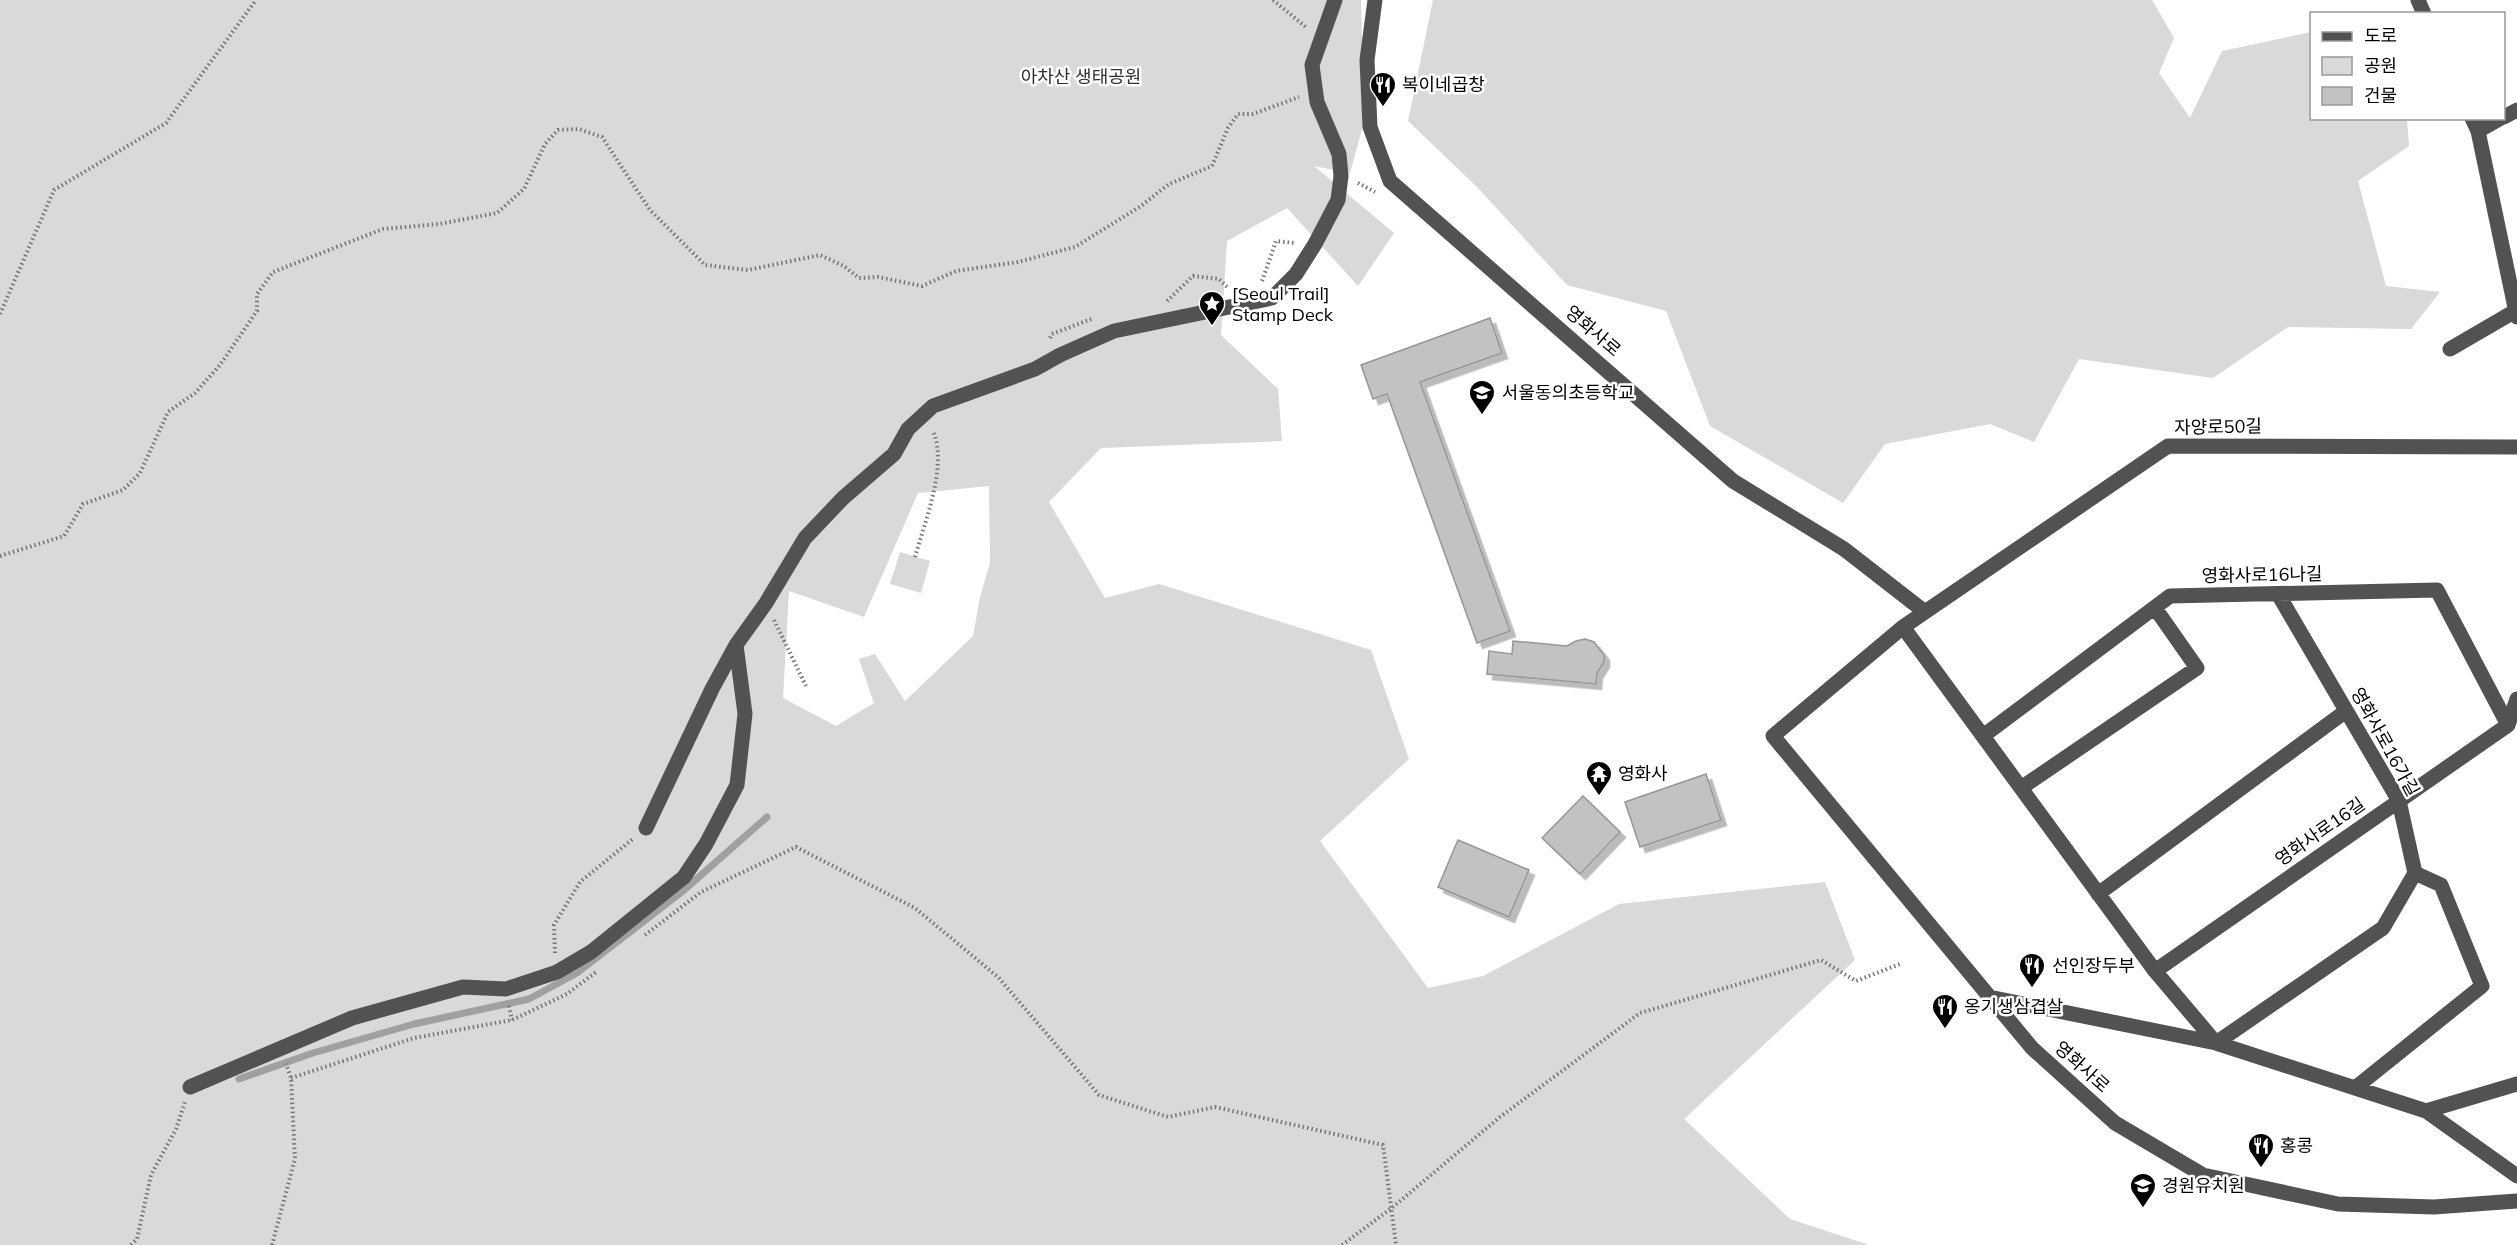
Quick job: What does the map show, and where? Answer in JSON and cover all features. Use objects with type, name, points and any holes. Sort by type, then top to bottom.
[{"type":"street","points":[[646,828],[712,689],[736,645],[766,603],[805,538],[843,498],[894,453],[909,429],[933,406],[1035,369],[1114,331],[1272,298],[1296,274],[1338,200],[1341,176],[1339,154],[1317,102],[1312,65],[1335,0]]},
{"type":"street","name":"영화사로","points":[[1374,0],[1367,60],[1370,127],[1390,181],[1733,481],[1844,549],[1925,612]]},
{"type":"street","points":[[2450,349],[2517,313],[2475,125],[2494,120]]},
{"type":"street","name":"자양로50길","points":[[1903,627],[2168,446],[2517,447]]},
{"type":"street","name":"영화사로16나길","points":[[1983,736],[2170,596],[2437,590],[2508,725]]},
{"type":"street","name":"영화사로16가길","points":[[2278,594],[2398,801],[2415,873]]},
{"type":"street","points":[[2021,788],[2197,668],[2155,608]]},
{"type":"street","points":[[1903,627],[2155,971],[2216,1043]]},
{"type":"street","name":"영화사로","points":[[1903,627],[1773,736],[2032,1048],[2115,1123],[2204,1175],[2338,1204],[2434,1207],[2517,1202]]},
{"type":"street","points":[[190,1087],[352,1018],[463,987],[506,989],[556,972],[591,952],[684,877],[706,844],[737,785],[745,714],[736,645]]},
{"type":"street","points":[[2508,725],[2517,699]]},
{"type":"street","points":[[2098,894],[2346,711]]},
{"type":"street","name":"영화사로16길","points":[[2155,971],[2508,725]]},
{"type":"street","points":[[2216,1043],[2383,928],[2415,873],[2441,885],[2482,986],[2355,1088]]},
{"type":"street","points":[[1989,997],[2216,1043],[2426,1111],[2517,1176]]},
{"type":"street","points":[[2426,1111],[2517,1084]]},
{"type":"path","points":[[0,314],[54,190],[165,123],[256,0]]},
{"type":"path","points":[[1273,0],[1322,40]]},
{"type":"path","points":[[0,556],[64,536],[83,504],[123,490],[140,473],[168,412],[195,393],[220,365],[257,311],[257,294],[273,273],[383,228],[439,224],[497,213],[524,189],[545,144],[558,130],[579,129],[602,137],[650,210],[705,265],[748,270],[820,255],[844,266],[860,278],[878,277],[922,286],[956,271],[1018,262],[1075,247],[1141,206],[1168,184],[1212,165],[1228,128],[1238,114],[1253,114],[1315,88]]},
{"type":"path","points":[[1260,285],[1276,241],[1315,244]]},
{"type":"path","points":[[1162,306],[1193,276],[1219,279],[1232,291]]},
{"type":"path","points":[[1035,369],[1052,334],[1099,315]]},
{"type":"path","points":[[915,556],[933,491],[939,455],[936,436],[926,413]]},
{"type":"path","points":[[766,603],[806,686]]},
{"type":"path","points":[[556,972],[554,925],[580,882],[646,828]]},
{"type":"path","points":[[641,938],[701,891],[796,848],[915,908],[998,977],[1100,1095],[1168,1117],[1215,1107],[1383,1146],[1393,1207],[1396,1245]]},
{"type":"path","points":[[1342,1245],[1393,1207],[1500,1117],[1640,1013],[1821,960],[1856,981],[1900,964]]},
{"type":"path","points":[[291,1078],[414,1038],[512,1020],[567,994],[599,970]]},
{"type":"path","points":[[272,1245],[296,1159],[291,1078],[282,1048]]},
{"type":"path","points":[[131,1245],[137,1239],[151,1175],[176,1129],[190,1087]]},
{"type":"green space","name":"아차산 생태공원","points":[[0,0],[1361,0],[1364,122],[1350,173],[1314,166],[1394,233],[1358,286],[1287,208],[1227,241],[1221,335],[1278,389],[1282,441],[1101,448],[1049,502],[1105,598],[1159,584],[1371,650],[1409,759],[1320,841],[1428,988],[1483,976],[1619,904],[1825,882],[1855,960],[1684,1119],[1790,1219],[1869,1245],[0,1245]],"holes":[[[989,486],[990,563],[980,597],[973,636],[905,701],[875,654],[859,659],[874,703],[836,726],[783,698],[789,591],[864,617],[918,493]]]},
{"type":"green space","points":[[1433,0],[2152,0],[2174,38],[2159,73],[2190,118],[2222,51],[2310,32],[2310,120],[2407,120],[2409,146],[2358,181],[2386,286],[2440,292],[2411,329],[2288,327],[2213,378],[2079,359],[2034,442],[1990,424],[1885,444],[1843,503],[1710,426],[1666,311],[1567,285],[1478,188],[1408,121]]},
{"type":"green space","points":[[900,552],[930,561],[921,593],[890,584]]},
{"type":"building","points":[[1490,318],[1502,353],[1420,382],[1510,631],[1477,643],[1387,394],[1373,399],[1361,365]]},
{"type":"building","points":[[1585,639],[1594,642],[1604,655],[1604,662],[1597,673],[1596,684],[1487,674],[1489,651],[1512,654],[1513,641],[1567,646]]},
{"type":"building","points":[[1706,774],[1721,820],[1640,847],[1625,802]]},
{"type":"building","points":[[1583,796],[1620,832],[1580,874],[1542,838]]},
{"type":"building","points":[[1458,840],[1529,870],[1509,917],[1438,887]]},
{"type":"waterway","points":[[239,1079],[313,1053],[414,1024],[529,999],[577,973],[683,891],[767,817]]},
{"type":"place","name":"복이네곱창","points":[[1383,108]]},
{"type":"place","name":"[Seoul Trail] Stamp Deck","points":[[1212,327]]},
{"type":"place","name":"서울동의초등학교","points":[[1482,416]]},
{"type":"place","name":"영화사","points":[[1599,797]]},
{"type":"place","name":"선인장두부","points":[[2032,989]]},
{"type":"place","name":"옹기생삼겹살","points":[[1945,1030]]},
{"type":"place","name":"홍콩","points":[[2261,1169]]},
{"type":"place","name":"경원유치원","points":[[2143,1209]]}]
